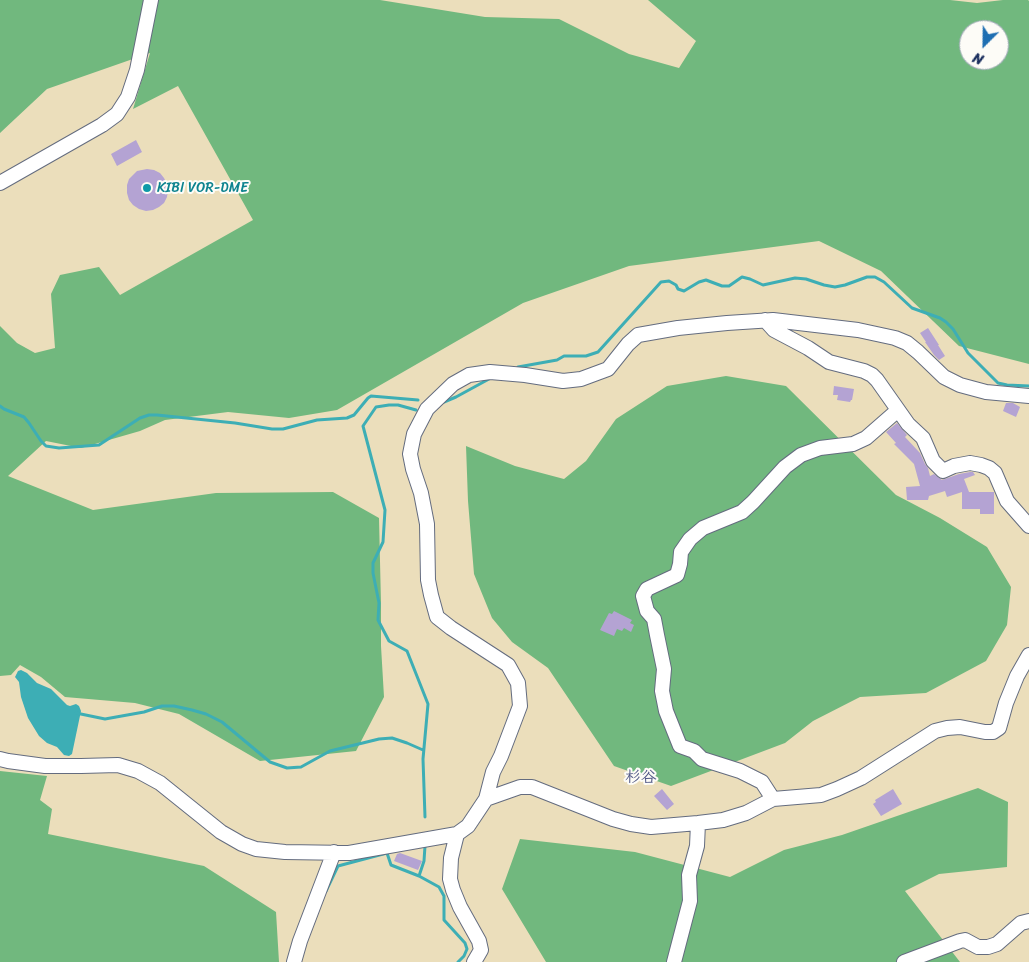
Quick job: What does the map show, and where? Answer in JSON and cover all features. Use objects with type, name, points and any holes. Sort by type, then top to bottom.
[{"type":"street","points":[[0,183],[102,125],[117,114],[128,98],[137,70],[151,0]]},
{"type":"street","points":[[765,320],[774,330],[808,348],[829,362],[864,371],[872,375],[908,424],[923,438],[933,461],[943,471],[954,466],[970,464],[989,468],[995,473],[1007,501],[1029,526]]},
{"type":"street","points":[[0,759],[45,766],[118,765],[138,771],[160,783],[221,832],[242,844],[256,849],[285,852],[349,852],[457,834],[468,826],[486,799],[493,772],[520,706],[518,683],[508,665],[437,617],[431,595],[428,580],[427,524],[410,454],[414,434],[427,409],[452,384],[469,375],[490,372],[563,381],[581,379],[608,369],[628,344],[638,335],[678,328],[773,320],[858,330],[895,338],[907,343],[944,376],[960,385],[986,392],[1029,396]]},
{"type":"street","points":[[773,799],[762,782],[740,771],[702,759],[694,751],[680,746],[666,711],[662,692],[664,669],[658,635],[654,619],[647,611],[643,596],[647,589],[677,575],[681,552],[690,539],[703,528],[742,512],[785,467],[801,455],[820,448],[853,444],[866,438],[898,410]]},
{"type":"street","points":[[486,799],[520,787],[532,787],[613,819],[651,827],[698,823],[735,817],[773,799],[821,794],[837,789],[861,778],[935,731],[947,728],[960,728],[992,732],[999,728],[1006,703],[1017,676],[1029,656]]},
{"type":"street","points":[[674,962],[690,901],[689,874],[697,846],[698,823]]},
{"type":"street","points":[[457,834],[451,858],[450,879],[460,907],[479,941],[481,950],[474,962]]},
{"type":"street","points":[[294,962],[300,941],[334,852]]},
{"type":"street","points":[[904,962],[965,940],[978,947],[988,947],[997,944],[1021,924],[1029,921]]},
{"type":"green space","points":[[0,0],[380,0],[485,17],[559,19],[629,54],[679,68],[696,41],[648,0],[950,0],[977,3],[1028,0],[1029,364],[959,346],[881,271],[819,241],[629,266],[523,303],[337,410],[289,418],[228,412],[165,420],[140,431],[81,448],[46,441],[8,476],[93,510],[216,493],[333,492],[379,518],[381,646],[384,697],[356,751],[260,761],[179,714],[135,703],[65,697],[41,677],[20,665],[11,675],[0,676],[0,326],[17,343],[35,353],[55,348],[51,294],[60,275],[99,267],[120,295],[253,220],[178,86],[133,109],[150,53],[47,89],[0,133]]},
{"type":"green space","points":[[726,376],[786,386],[896,495],[940,518],[987,547],[1011,587],[1007,625],[986,661],[926,693],[860,697],[813,721],[785,743],[671,786],[614,766],[548,668],[512,642],[492,618],[474,574],[466,446],[515,466],[564,479],[586,461],[616,419],[667,386]]},
{"type":"green space","points":[[0,771],[47,776],[40,800],[52,809],[48,834],[204,866],[276,912],[279,962],[0,962]]},
{"type":"green space","points":[[978,788],[1008,802],[1007,867],[939,874],[905,891],[960,962],[546,962],[502,889],[520,839],[635,852],[730,877],[784,850],[842,835]]},
{"type":"water","points":[[21,670],[37,683],[51,689],[67,705],[76,704],[79,706],[81,711],[72,754],[69,756],[64,755],[57,747],[47,743],[39,736],[28,718],[21,697],[19,682],[15,677],[18,671]]},
{"type":"building","points":[[136,140],[142,152],[117,166],[111,154]]},
{"type":"building","name":"KIBI VOR-DME","points":[[147,169],[160,173],[167,184],[168,190],[164,203],[153,210],[146,211],[139,209],[129,200],[127,185],[129,179],[137,171]]},
{"type":"building","points":[[928,328],[945,356],[939,360],[920,333]]},
{"type":"building","points":[[834,386],[854,389],[852,400],[850,402],[837,400],[838,395],[833,395]]},
{"type":"building","points":[[1006,403],[1013,403],[1020,407],[1016,417],[1003,411]]},
{"type":"building","points":[[897,423],[907,435],[905,437],[920,453],[930,476],[934,474],[942,480],[959,474],[973,472],[975,475],[964,479],[969,492],[994,492],[994,514],[980,514],[980,509],[962,509],[962,492],[947,497],[945,491],[929,496],[928,500],[907,500],[906,487],[920,486],[914,464],[894,444],[896,443],[886,432]]},
{"type":"building","points":[[614,611],[632,620],[630,623],[634,625],[631,632],[624,628],[622,631],[617,629],[614,636],[600,630],[609,613],[612,614]]},
{"type":"building","points":[[662,789],[674,804],[667,810],[654,796]]},
{"type":"building","points":[[893,789],[902,804],[881,816],[873,804],[876,802],[875,800]]},
{"type":"building","points":[[400,853],[422,861],[418,870],[394,861],[397,854]]},
{"type":"waterway","points":[[518,367],[557,360],[564,356],[586,356],[598,352],[661,282],[669,281],[676,285],[678,289],[684,291],[706,280],[722,286],[729,286],[742,277],[763,285],[795,278],[835,287],[867,277],[875,277],[884,282],[912,308],[946,322],[953,329],[968,353],[998,383],[1029,386]]},
{"type":"waterway","points":[[444,402],[489,379]]},
{"type":"waterway","points":[[0,406],[24,417],[46,446],[59,448],[99,445],[140,418],[149,415],[283,429],[317,420],[347,418],[354,415],[371,396],[418,400]]},
{"type":"waterway","points":[[416,410],[398,405],[376,407],[363,426],[385,510],[383,542],[373,563],[379,603],[378,620],[389,641],[407,651],[428,704],[423,759],[425,817]]},
{"type":"waterway","points":[[76,713],[105,719],[144,712],[162,706],[174,706],[192,710],[222,722],[270,762],[287,768],[301,767],[330,751],[379,739],[392,738],[423,750]]},
{"type":"waterway","points":[[425,846],[424,861],[419,876],[439,887],[444,896],[444,920],[465,943],[467,949],[464,956],[458,962]]},
{"type":"waterway","points":[[326,891],[338,866],[387,853],[391,865],[419,876]]},
{"type":"place","name":"KIBI VOR-DME","points":[[147,188]]},
{"type":"district","name":"杉谷","points":[[641,778]]}]
